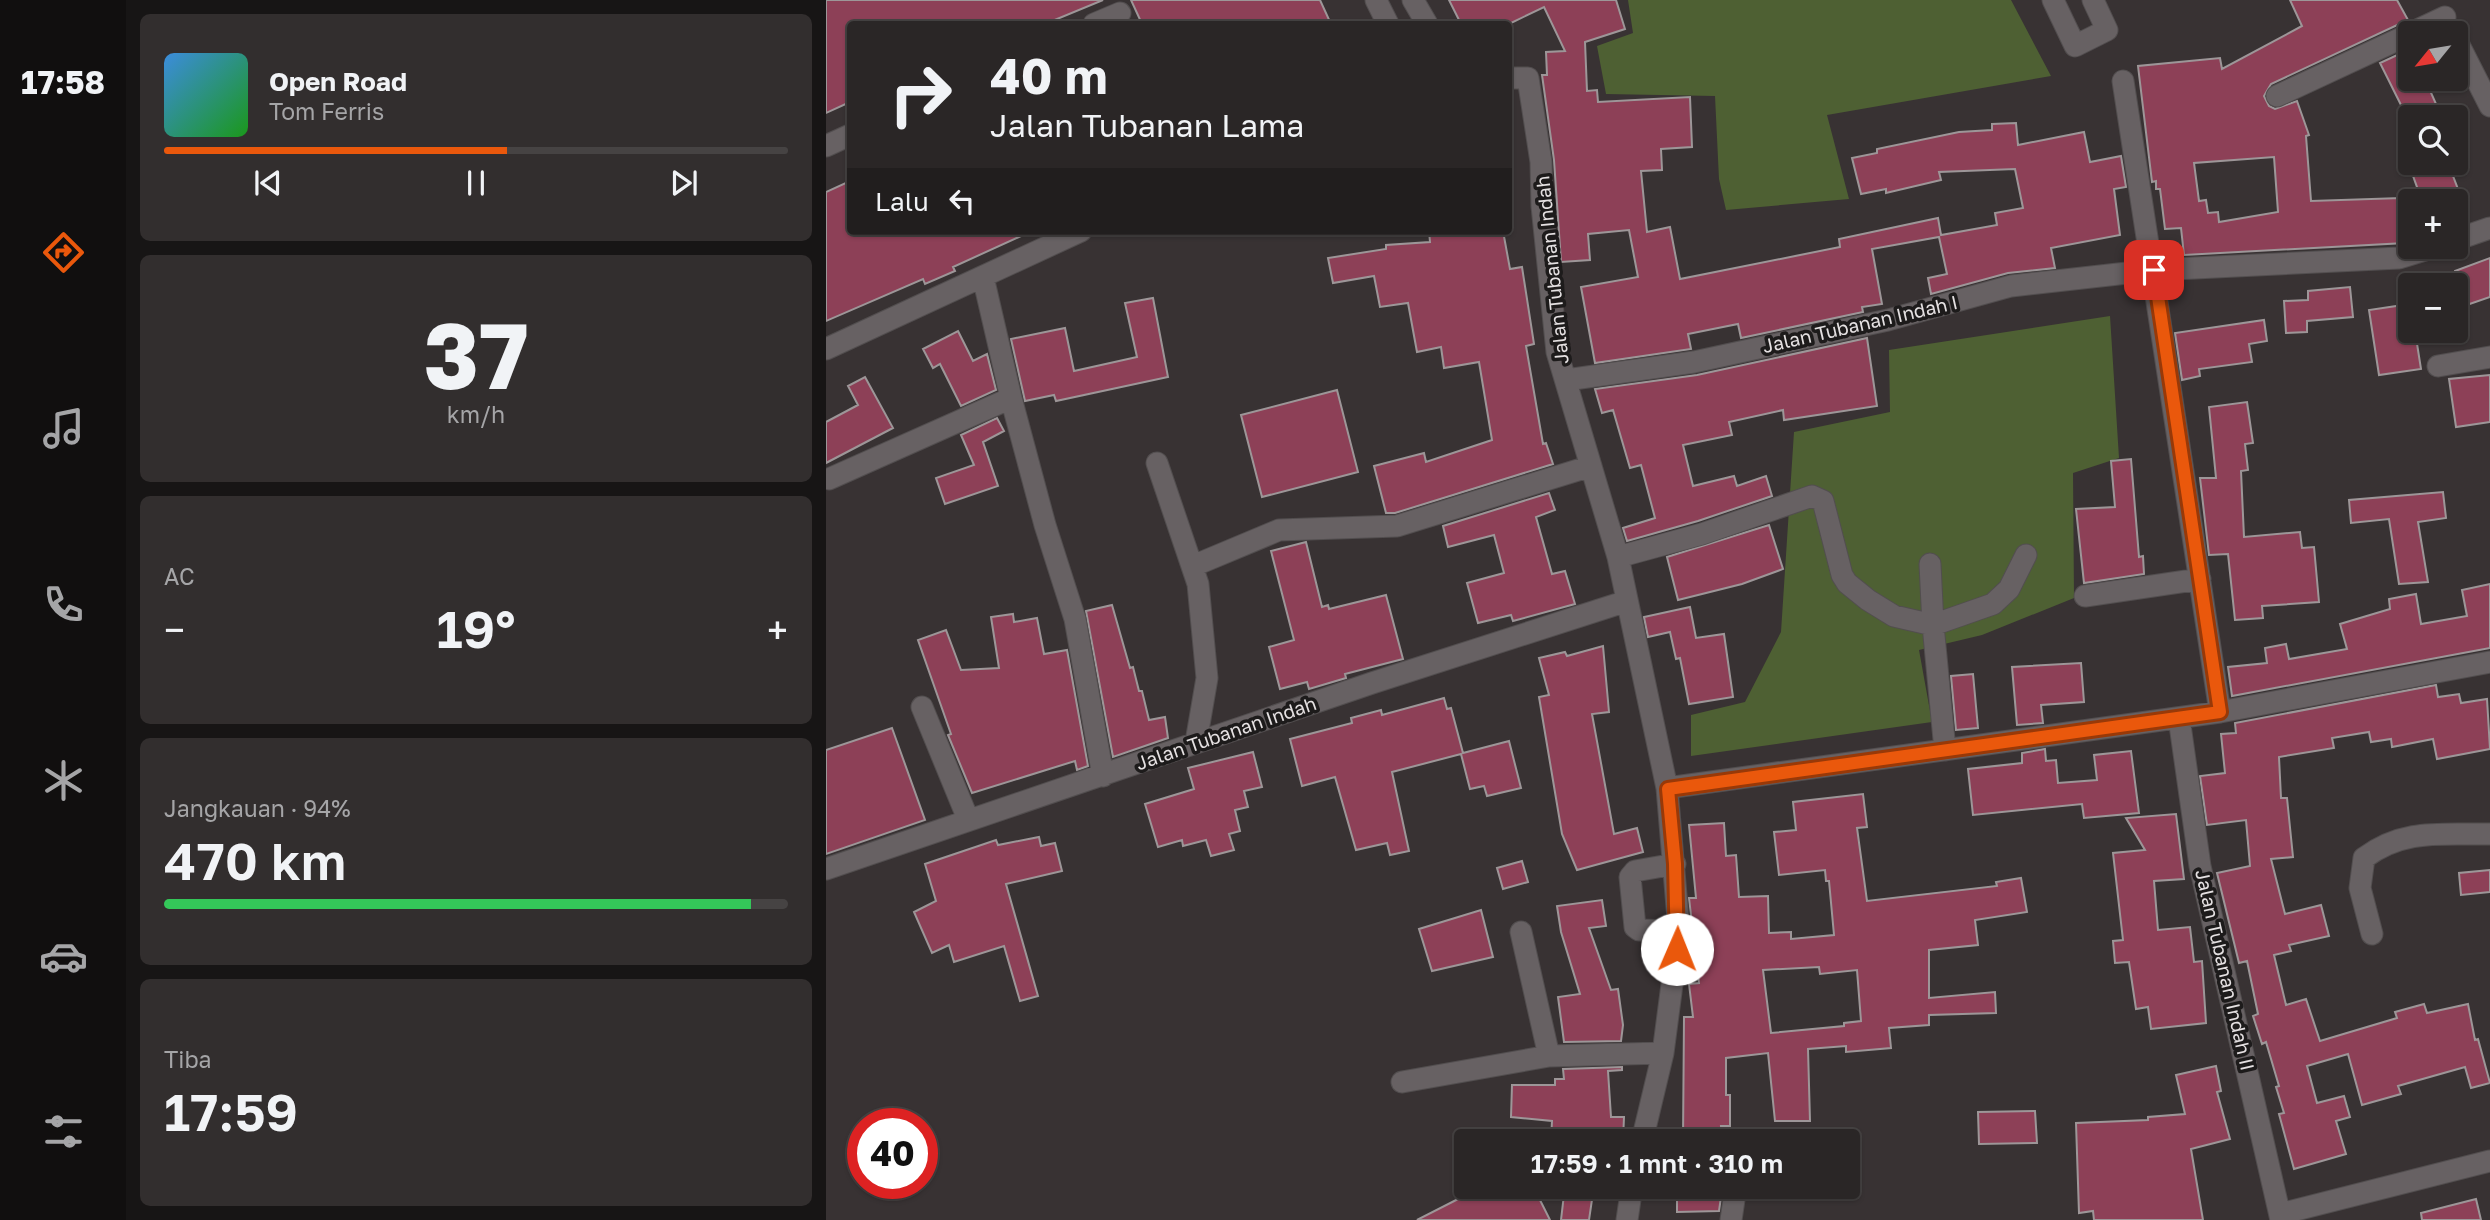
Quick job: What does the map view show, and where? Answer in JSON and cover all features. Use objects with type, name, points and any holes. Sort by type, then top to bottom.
[{"type":"street","points":[[1376,0],[1386,21]]},
{"type":"street","points":[[1413,0],[1425,21]]},
{"type":"street","points":[[2053,0],[2075,46],[2107,30],[2093,0]]},
{"type":"street","points":[[1100,21],[1119,12]]},
{"type":"street","points":[[2277,96],[2398,40]]},
{"type":"street","points":[[2468,62],[2490,106]]},
{"type":"street","name":"Jalan Tubanan Indah","points":[[1512,78],[1528,78],[1541,162],[1542,206],[1557,352],[1618,557],[1668,789],[1679,931],[1662,1053],[1645,1129]]},
{"type":"street","points":[[2123,81],[2220,712]]},
{"type":"street","points":[[826,146],[847,136]]},
{"type":"street","points":[[2468,236],[2490,228]]},
{"type":"street","points":[[826,349],[1072,235]]},
{"type":"street","name":"Jalan Tubanan Indah I","points":[[1566,380],[1694,362],[1888,320],[2011,286],[2154,270],[2398,258]]},
{"type":"street","points":[[983,277],[1011,398],[1045,525],[1075,619],[1103,776]]},
{"type":"street","points":[[2438,366],[2490,357]]},
{"type":"street","points":[[829,479],[1011,398]]},
{"type":"street","points":[[1157,463],[1198,583],[1206,678],[1196,742]]},
{"type":"street","points":[[1193,566],[1279,530],[1397,526],[1591,466]]},
{"type":"street","points":[[1618,557],[1702,534],[1812,496],[1818,497],[1823,501],[1838,564],[1847,583],[1894,617],[1933,625],[1993,604],[2009,589],[2026,555]]},
{"type":"street","points":[[1930,564],[1945,750]]},
{"type":"street","points":[[2085,596],[2200,579]]},
{"type":"street","name":"Jalan Tubanan Indah","points":[[826,869],[1196,742],[1627,601]]},
{"type":"street","points":[[1668,789],[2220,712],[2490,662]]},
{"type":"street","points":[[922,707],[968,819]]},
{"type":"street","name":"Jalan Tubanan Indah II","points":[[2179,718],[2200,866],[2281,1217]]},
{"type":"street","points":[[2372,934],[2360,888],[2364,858],[2382,844],[2407,835],[2490,834]]},
{"type":"street","points":[[1675,864],[1635,871],[1630,877],[1635,927],[1639,930],[1679,931]]},
{"type":"street","points":[[1521,932],[1549,1056]]},
{"type":"street","points":[[1402,1082],[1549,1056],[1662,1053]]},
{"type":"street","points":[[2281,1217],[2490,1161]]},
{"type":"street","points":[[1627,1220],[1630,1199]]},
{"type":"street","points":[[1731,1220],[1734,1199]]},
{"type":"green space","points":[[1628,0],[2011,0],[2051,76],[1827,115],[1849,199],[1726,210],[1719,179],[1715,96],[1606,94],[1597,46],[1633,33]]},
{"type":"green space","points":[[2110,316],[2119,458],[2073,473],[2074,598],[1982,635],[1919,650],[1932,722],[1691,756],[1691,715],[1745,702],[1781,632],[1794,432],[1890,412],[1889,350]]},
{"type":"building","points":[[826,0],[1103,0],[1052,21],[847,21],[847,103],[826,113]]},
{"type":"building","points":[[1131,0],[1320,0],[1330,21],[1141,21]]},
{"type":"building","points":[[1449,0],[1616,0],[1625,29],[1585,42],[1587,91],[1597,90],[1598,102],[1690,97],[1692,147],[1661,149],[1662,170],[1641,171],[1647,232],[1670,227],[1680,279],[1840,247],[1839,239],[1938,218],[1941,235],[1997,225],[1995,213],[2023,208],[2015,169],[1939,172],[1941,180],[1886,193],[1886,189],[1861,194],[1852,158],[1877,153],[1877,149],[1959,132],[1992,130],[1992,124],[2016,123],[2018,145],[2084,132],[2090,162],[2121,156],[2126,187],[2114,189],[2120,235],[2051,248],[2055,268],[2008,273],[1931,294],[1928,278],[1947,274],[1939,237],[1872,249],[1882,304],[1862,307],[1863,312],[1741,338],[1738,324],[1688,334],[1691,349],[1595,363],[1581,287],[1638,277],[1629,230],[1588,234],[1590,260],[1561,262],[1554,160],[1542,75],[1547,75],[1546,52],[1565,51],[1544,7],[1512,23],[1460,21]]},
{"type":"building","points":[[2290,0],[2397,0],[2408,20],[2398,21],[2398,25],[2271,84],[2264,96],[2269,106],[2275,109],[2297,101],[2309,135],[2306,136],[2311,201],[2398,198],[2398,243],[2184,255],[2181,228],[2165,229],[2160,189],[2156,189],[2156,181],[2152,182],[2138,66],[2220,58],[2222,69],[2302,26]],"holes":[[[2274,157],[2278,212],[2219,222],[2218,212],[2208,213],[2206,200],[2199,201],[2194,163]]]},
{"type":"building","points":[[2398,55],[2398,91],[2430,91],[2436,104],[2401,105],[2380,63]]},
{"type":"building","points":[[2413,175],[2453,175],[2458,189],[2418,189]]},
{"type":"building","points":[[847,182],[847,235],[1023,235],[953,267],[955,271],[925,284],[923,279],[826,321],[826,192]]},
{"type":"building","points":[[1429,235],[1504,235],[1510,269],[1522,267],[1534,344],[1526,346],[1543,444],[1546,443],[1553,464],[1395,513],[1386,513],[1374,466],[1424,453],[1426,462],[1492,440],[1479,362],[1444,368],[1441,347],[1417,352],[1408,303],[1380,307],[1374,276],[1333,283],[1328,258],[1386,249],[1386,245],[1430,242]]},
{"type":"building","points":[[2490,258],[2490,297],[2468,305],[2468,273],[2455,271]]},
{"type":"building","points":[[2350,287],[2353,317],[2307,321],[2307,332],[2286,333],[2284,301],[2308,300],[2308,291]]},
{"type":"building","points":[[1153,298],[1168,377],[1056,401],[1054,395],[1025,401],[1011,339],[1065,328],[1074,371],[1137,357],[1125,303]]},
{"type":"building","points":[[2398,306],[2398,343],[2417,343],[2421,369],[2379,375],[2369,310]]},
{"type":"building","points":[[2264,320],[2267,341],[2249,344],[2252,362],[2199,369],[2200,376],[2182,380],[2175,333]]},
{"type":"building","points":[[958,331],[973,361],[987,354],[996,390],[961,406],[940,364],[933,368],[923,349]]},
{"type":"building","points":[[1867,338],[1877,406],[1784,420],[1783,410],[1729,422],[1732,435],[1683,445],[1693,486],[1734,476],[1737,486],[1766,476],[1772,496],[1627,541],[1623,528],[1655,518],[1641,465],[1630,468],[1613,410],[1602,413],[1595,389],[1697,375]]},
{"type":"building","points":[[2490,375],[2490,422],[2456,427],[2449,379]]},
{"type":"building","points":[[865,377],[893,428],[826,463],[826,422],[858,405],[848,386]]},
{"type":"building","points":[[1337,390],[1358,472],[1262,497],[1241,415]]},
{"type":"building","points":[[2247,402],[2253,443],[2245,444],[2248,470],[2241,471],[2244,537],[2300,532],[2302,548],[2314,547],[2319,602],[2262,606],[2263,618],[2235,620],[2228,554],[2209,555],[2200,478],[2216,478],[2209,407]]},
{"type":"building","points":[[997,418],[1004,431],[983,442],[998,486],[945,504],[936,478],[974,465],[961,435]]},
{"type":"building","points":[[2131,459],[2139,557],[2143,556],[2144,574],[2084,583],[2076,509],[2115,507],[2111,461]]},
{"type":"building","points":[[2443,492],[2446,518],[2418,522],[2428,582],[2399,584],[2389,519],[2351,523],[2349,500]]},
{"type":"building","points":[[1549,493],[1555,510],[1536,517],[1552,574],[1565,571],[1575,604],[1513,621],[1511,615],[1478,623],[1467,583],[1504,573],[1494,535],[1448,547],[1443,526]]},
{"type":"building","points":[[1769,525],[1783,569],[1742,584],[1678,600],[1667,557]]},
{"type":"building","points":[[1306,542],[1322,607],[1328,605],[1329,609],[1386,595],[1403,659],[1345,674],[1346,678],[1309,689],[1307,682],[1280,689],[1269,647],[1294,640],[1271,551]]},
{"type":"building","points":[[2490,584],[2490,648],[2232,696],[2228,667],[2267,663],[2265,648],[2286,644],[2289,659],[2347,649],[2340,624],[2390,609],[2389,599],[2416,594],[2421,624],[2467,616],[2462,590]]},
{"type":"building","points":[[1112,605],[1130,668],[1133,667],[1139,691],[1142,691],[1149,720],[1165,717],[1168,738],[1113,757],[1086,611]]},
{"type":"building","points":[[1690,607],[1696,638],[1724,634],[1733,697],[1689,704],[1680,658],[1676,659],[1670,632],[1648,637],[1644,617]]},
{"type":"building","points":[[1013,614],[1014,622],[1037,618],[1044,654],[1067,650],[1088,766],[1077,770],[1075,761],[972,793],[948,735],[951,734],[918,640],[946,630],[961,670],[999,668],[991,617]]},
{"type":"building","points":[[1603,646],[1609,712],[1592,714],[1614,834],[1637,828],[1643,852],[1577,870],[1562,834],[1539,697],[1549,695],[1539,658],[1565,652],[1567,656]]},
{"type":"building","points":[[2081,663],[2084,702],[2041,705],[2043,723],[2017,725],[2012,667]]},
{"type":"building","points":[[1973,674],[1978,728],[1956,730],[1951,676]]},
{"type":"building","points":[[2436,685],[2438,697],[2459,694],[2461,703],[2487,699],[2490,749],[2437,759],[2433,739],[2392,747],[2391,739],[2371,742],[2369,732],[2332,738],[2334,748],[2279,757],[2281,798],[2287,798],[2293,857],[2271,859],[2285,914],[2321,905],[2329,936],[2289,945],[2291,951],[2274,955],[2286,1005],[2306,999],[2320,1041],[2397,1018],[2395,1012],[2424,1004],[2427,1013],[2468,1004],[2475,1040],[2478,1039],[2490,1083],[2471,1088],[2465,1067],[2398,1086],[2401,1094],[2362,1105],[2348,1054],[2307,1066],[2317,1103],[2344,1096],[2350,1117],[2336,1121],[2346,1154],[2294,1169],[2279,1114],[2284,1113],[2276,1087],[2279,1086],[2266,1042],[2262,1044],[2253,1016],[2258,1014],[2247,961],[2239,963],[2217,873],[2250,866],[2246,820],[2207,825],[2200,776],[2225,773],[2221,734],[2236,733],[2235,723]]},
{"type":"building","points":[[1444,698],[1447,709],[1451,708],[1463,753],[1509,741],[1521,788],[1487,796],[1484,786],[1470,789],[1461,754],[1392,772],[1409,851],[1390,855],[1387,843],[1356,850],[1335,777],[1302,786],[1290,739],[1352,723],[1351,718],[1381,710],[1382,715]]},
{"type":"building","points":[[892,728],[925,820],[826,854],[826,750]]},
{"type":"building","points":[[2045,749],[2046,761],[2056,760],[2058,783],[2097,780],[2094,755],[2131,751],[2139,813],[2084,818],[2082,804],[1973,815],[1968,769],[2022,763],[2022,753]]},
{"type":"building","points":[[1253,752],[1262,787],[1244,791],[1248,807],[1235,810],[1240,831],[1229,834],[1234,850],[1211,856],[1206,840],[1183,846],[1182,840],[1158,847],[1145,804],[1194,789],[1188,768]]},
{"type":"building","points":[[1863,794],[1867,827],[1857,828],[1867,901],[1997,886],[1996,882],[2021,878],[2027,912],[1975,920],[1978,945],[1929,950],[1929,998],[1995,992],[1996,1013],[1929,1015],[1929,1025],[1889,1028],[1891,1048],[1846,1052],[1846,1046],[1808,1049],[1810,1121],[1775,1121],[1768,1053],[1726,1058],[1726,1095],[1730,1095],[1730,1126],[1721,1126],[1721,1129],[1683,1129],[1684,1017],[1693,1017],[1689,984],[1699,983],[1689,898],[1696,898],[1689,825],[1724,823],[1726,856],[1736,855],[1739,897],[1768,896],[1769,933],[1791,932],[1791,939],[1834,935],[1829,881],[1826,881],[1825,870],[1779,875],[1774,832],[1796,830],[1793,802]],"holes":[[[1819,967],[1820,974],[1857,970],[1861,1021],[1844,1023],[1844,1026],[1771,1033],[1763,970]]]},
{"type":"building","points":[[2176,814],[2184,879],[2154,881],[2158,930],[2190,927],[2194,962],[2202,961],[2206,1023],[2151,1029],[2148,1007],[2136,1009],[2129,962],[2115,963],[2113,941],[2123,940],[2113,853],[2145,850],[2126,818]]},
{"type":"building","points":[[1039,837],[1041,846],[1055,843],[1062,871],[1006,884],[1038,996],[1020,1001],[1004,946],[954,962],[949,945],[932,953],[914,912],[936,901],[925,864],[996,840],[998,845]]},
{"type":"building","points":[[1522,861],[1528,882],[1503,889],[1497,868]]},
{"type":"building","points":[[2490,870],[2490,892],[2461,895],[2459,873]]},
{"type":"building","points":[[1602,900],[1606,926],[1589,928],[1611,990],[1618,989],[1623,1025],[1621,1041],[1564,1042],[1558,997],[1580,994],[1561,932],[1557,906]]},
{"type":"building","points":[[1481,910],[1493,957],[1432,971],[1419,929]]},
{"type":"building","points":[[2216,1066],[2221,1091],[2217,1092],[2230,1139],[2191,1149],[2203,1220],[2094,1220],[2093,1211],[2079,1213],[2076,1123],[2148,1120],[2148,1117],[2185,1114],[2176,1075]]},
{"type":"building","points":[[1622,1067],[1622,1070],[1608,1071],[1611,1117],[1624,1117],[1624,1129],[1552,1129],[1552,1121],[1511,1117],[1512,1085],[1555,1085],[1555,1079],[1564,1079],[1563,1069]]},
{"type":"building","points":[[2035,1111],[2037,1143],[1979,1144],[1978,1112]]},
{"type":"building","points":[[1458,1199],[1540,1199],[1550,1220],[1417,1220]]},
{"type":"building","points":[[1563,1199],[1592,1199],[1589,1220],[1561,1220]]},
{"type":"building","points":[[1677,1199],[1721,1199],[1719,1211],[1677,1212]]},
{"type":"building","points":[[2476,1199],[2481,1220],[2422,1220],[2421,1213]]},
{"type":"route","points":[[1677,949],[1679,931],[1668,789],[2220,712],[2154,270]]}]
